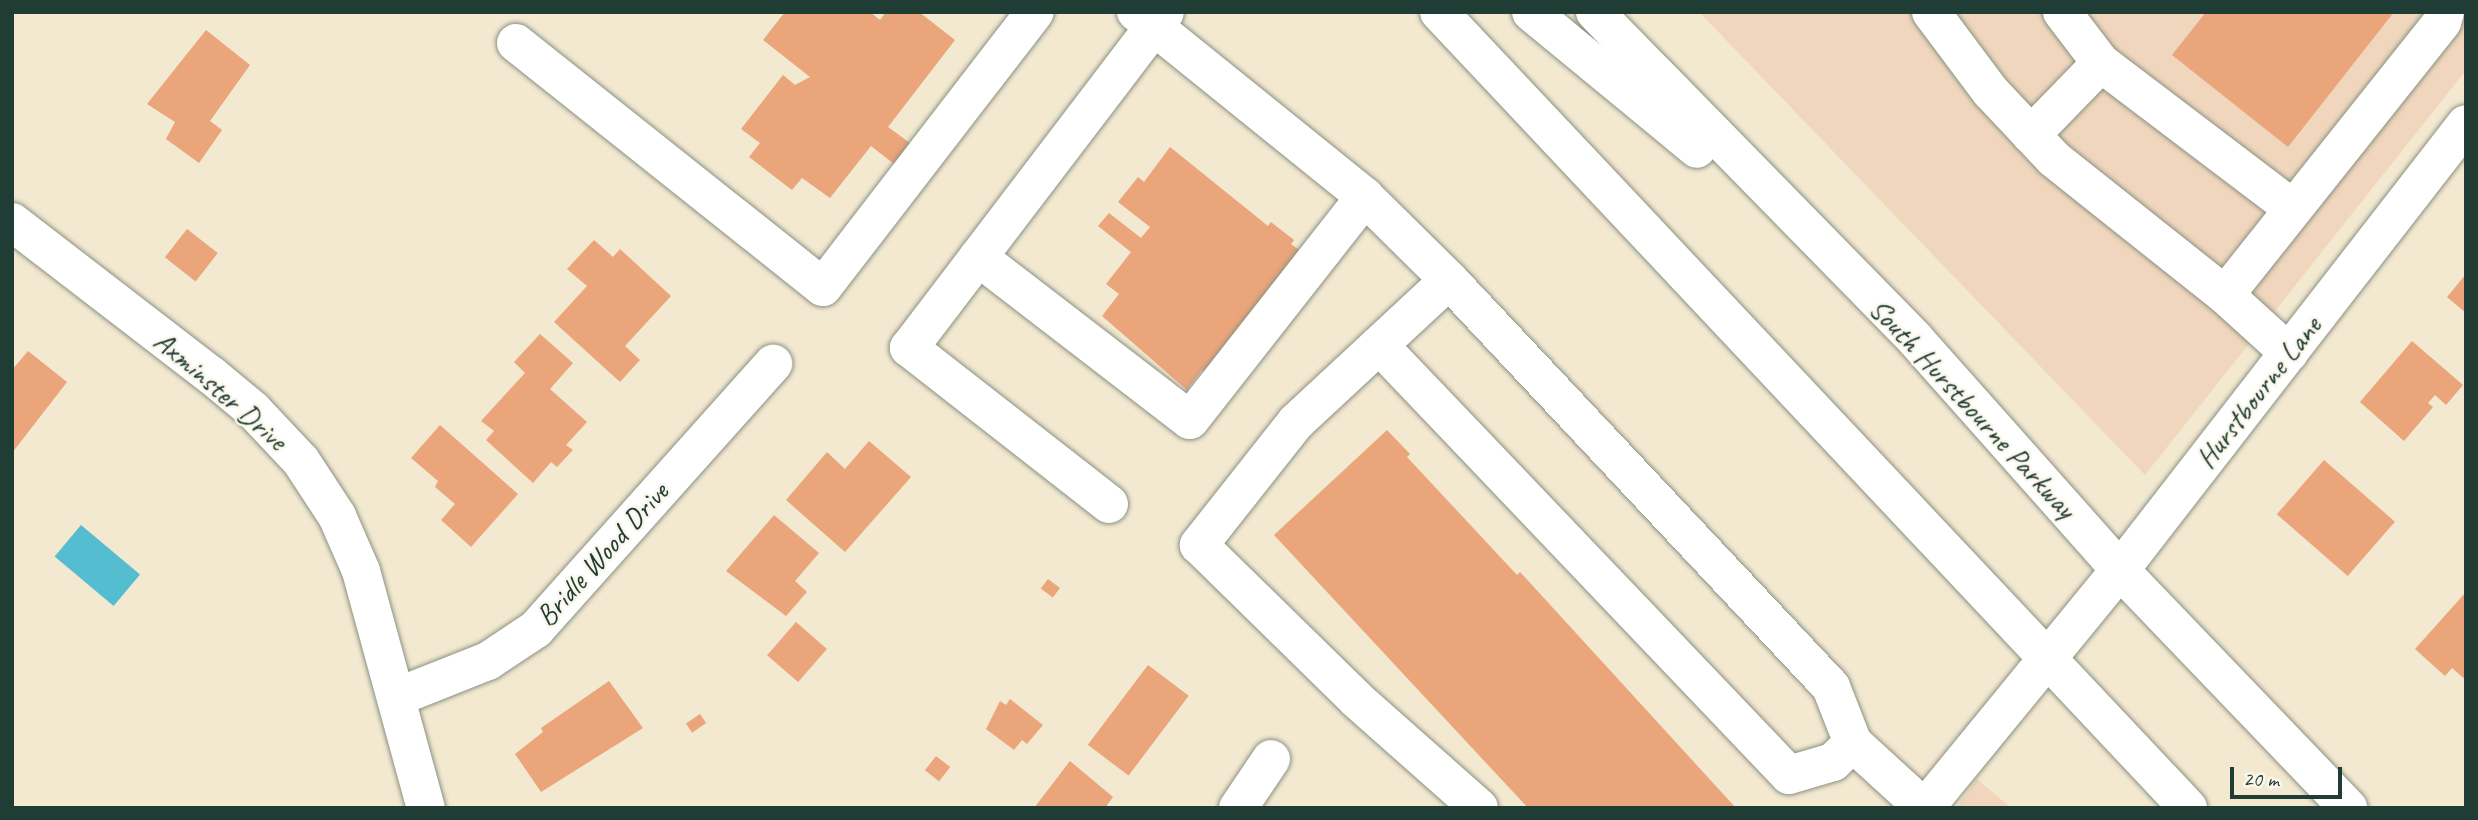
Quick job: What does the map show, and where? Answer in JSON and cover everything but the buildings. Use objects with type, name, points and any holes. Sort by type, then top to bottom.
[{"type":"main road","points":[[516,43],[823,287],[1035,12]]},
{"type":"main road","points":[[1438,12],[2188,808]]},
{"type":"main road","points":[[1531,12],[1835,261]]},
{"type":"main road","name":"South Hurstbourne Parkway","points":[[1595,12],[1835,261],[1915,339],[2120,570],[2348,808]]},
{"type":"main road","points":[[1931,12],[1990,91],[2054,159],[2225,295],[2289,353]]},
{"type":"main road","points":[[2062,12],[2101,63],[2293,209]]},
{"type":"main road","points":[[2225,295],[2442,22],[2445,12]]},
{"type":"main road","points":[[1109,503],[909,348],[1151,17],[1365,197],[1449,280],[1831,687],[1853,743],[1924,808]]},
{"type":"main road","points":[[2031,135],[2101,63]]},
{"type":"main road","name":"Hurstbourne Lane","points":[[1924,808],[2120,570],[2466,124]]},
{"type":"main road","points":[[978,257],[1190,419],[1365,197]]},
{"type":"main road","name":"Axminster Drive","points":[[12,222],[211,375],[253,411],[301,461],[337,516],[361,571],[426,808]]},
{"type":"main road","points":[[1449,280],[1296,422],[1199,545],[1356,699],[1479,808]]},
{"type":"main road","points":[[1379,345],[1789,775],[1833,762],[1853,743]]},
{"type":"main road","name":"Bridle Wood Drive","points":[[397,697],[488,661],[536,629],[773,365]]},
{"type":"main road","points":[[1238,808],[1271,758]]},
{"type":"shaded area","points":[[1699,12],[2466,12],[2466,70],[2145,475]]},
{"type":"shaded area","points":[[1977,779],[2011,808],[1956,808]]},
{"type":"water","points":[[81,525],[140,574],[114,606],[55,556]]}]
